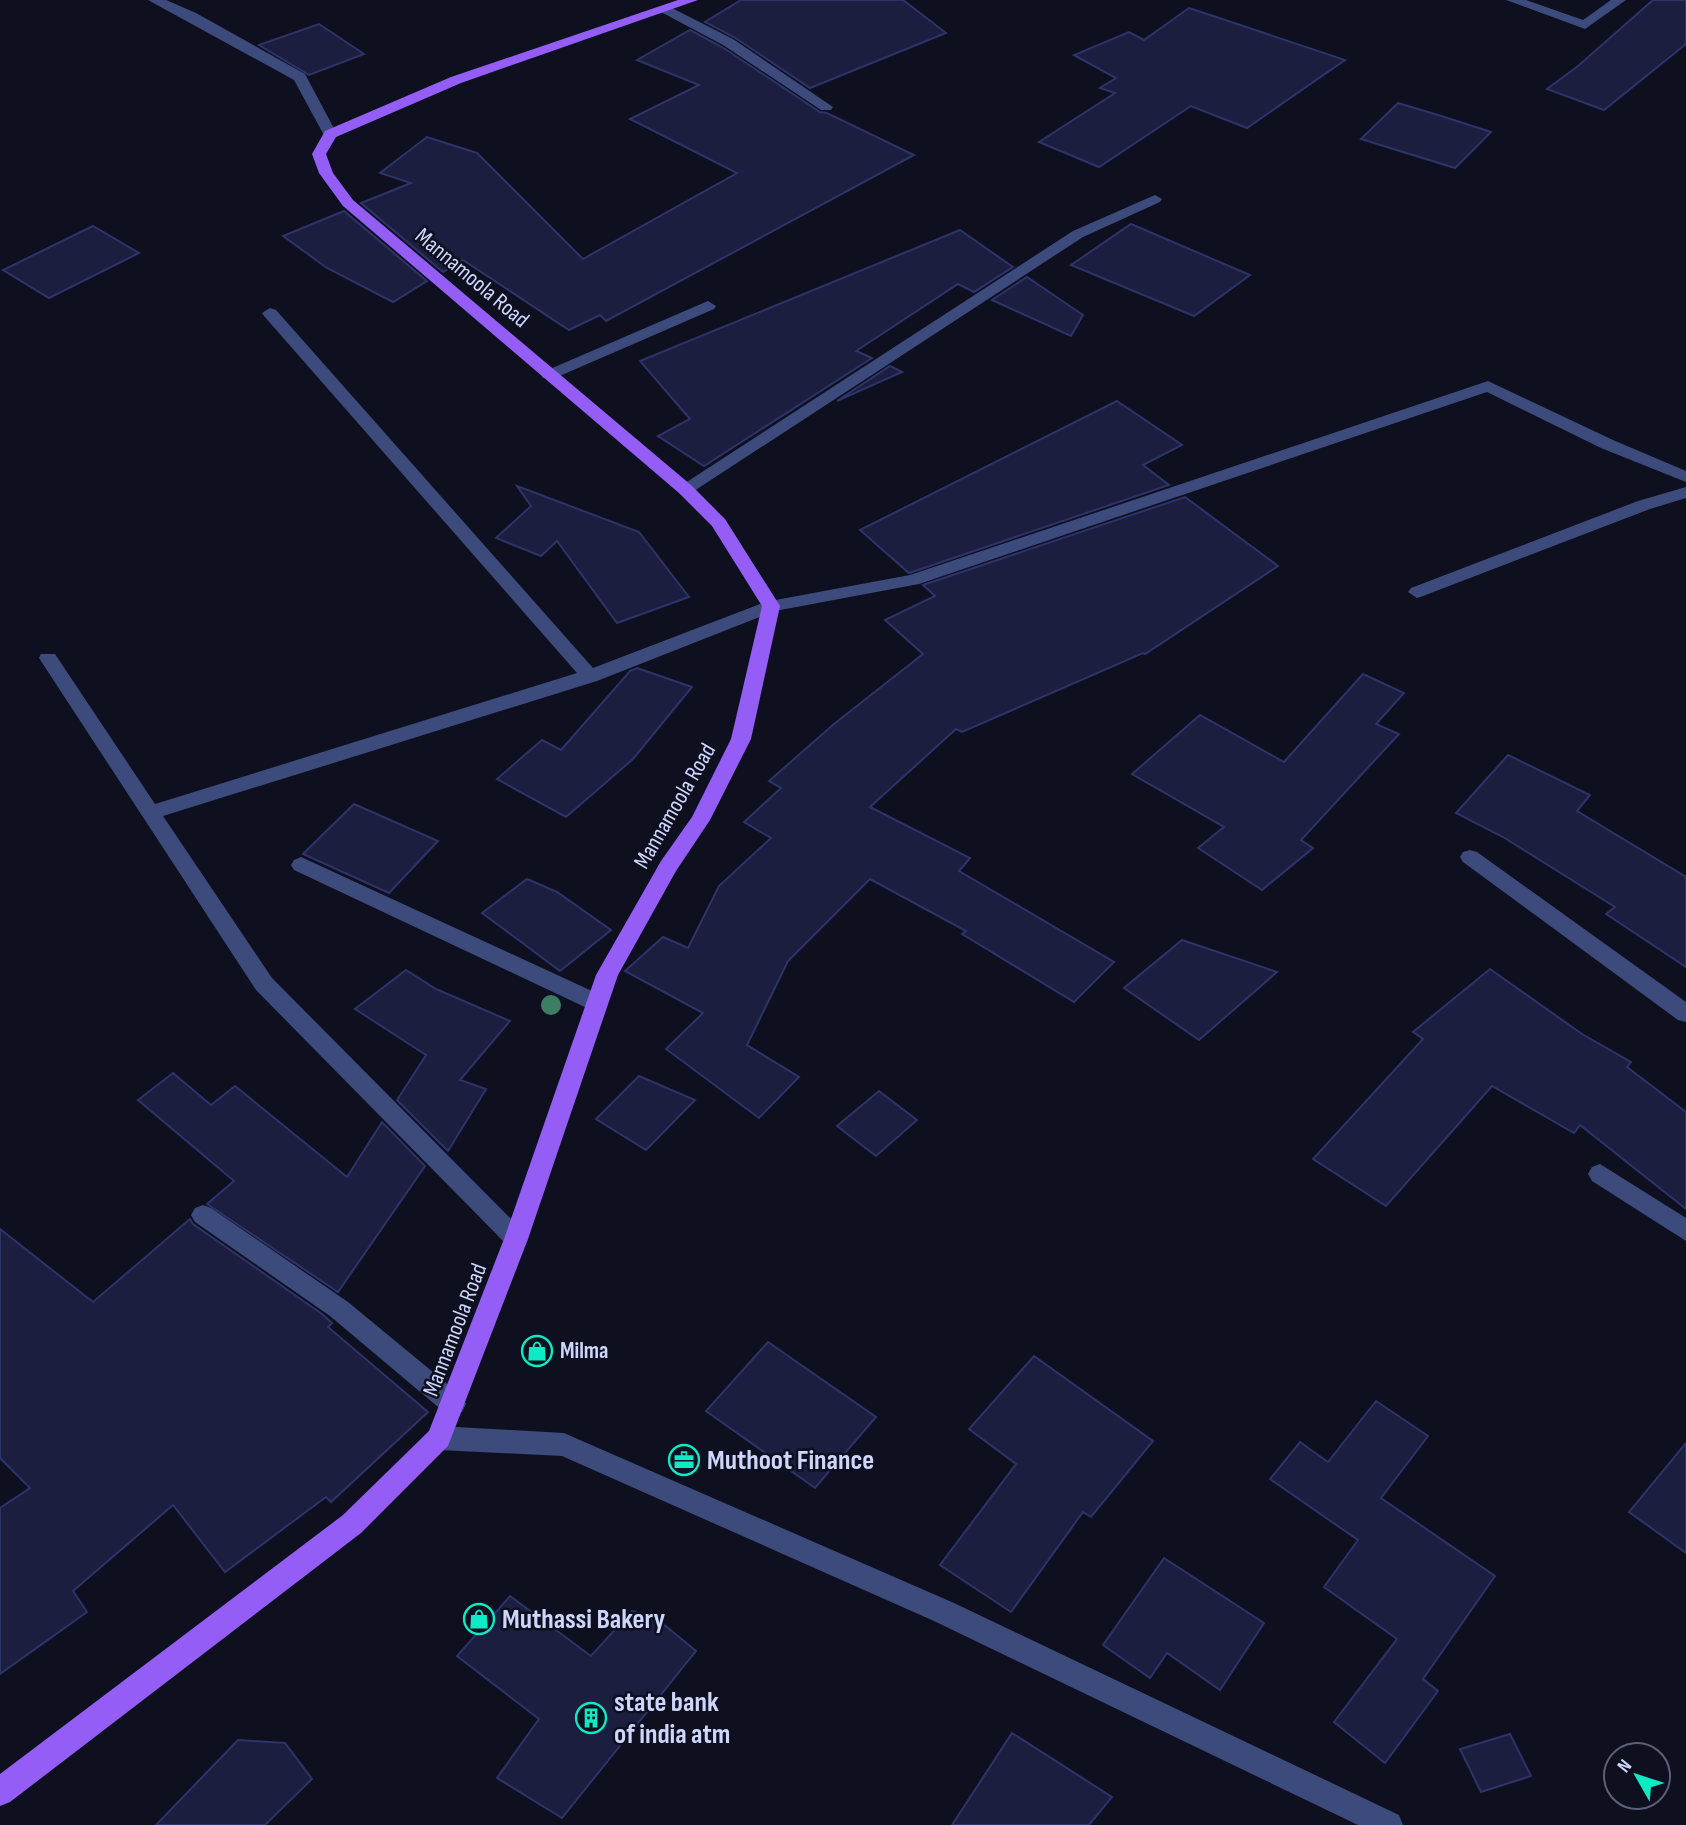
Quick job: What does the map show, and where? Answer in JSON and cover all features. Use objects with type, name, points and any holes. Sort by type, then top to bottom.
[{"type":"main road","points":[[330,134],[456,80],[691,0]]},
{"type":"main road","name":"Mannamoola Road","points":[[0,1792],[352,1524],[439,1438],[516,1239],[607,975],[668,866],[700,820],[741,739],[771,606],[719,523],[685,489],[348,203],[326,173],[319,154],[330,134]]},
{"type":"street","points":[[155,0],[191,16],[300,77],[330,134]]},
{"type":"street","points":[[1513,0],[1585,25],[1619,0]]},
{"type":"street","points":[[666,9],[728,42],[826,107]]},
{"type":"street","points":[[685,489],[1078,234],[1155,199]]},
{"type":"street","points":[[549,375],[708,306]]},
{"type":"street","points":[[270,313],[590,676]]},
{"type":"street","points":[[150,813],[590,676],[771,606],[913,580],[1488,386],[1607,444],[1686,477]]},
{"type":"street","points":[[1417,592],[1644,505],[1686,492]]},
{"type":"street","points":[[48,659],[264,984],[516,1239]]},
{"type":"street","points":[[1470,857],[1686,1014]]},
{"type":"street","points":[[301,865],[597,1003]]},
{"type":"street","points":[[1600,1174],[1686,1231]]},
{"type":"street","points":[[203,1215],[340,1309],[453,1404]]},
{"type":"street","points":[[439,1438],[564,1445],[944,1612],[1381,1823]]},
{"type":"building","points":[[741,0],[903,0],[946,33],[810,88],[734,37],[705,22]]},
{"type":"building","points":[[1653,0],[1686,0],[1686,44],[1604,110],[1547,89],[1578,66]]},
{"type":"building","points":[[1189,8],[1345,60],[1247,128],[1191,106],[1099,167],[1039,142],[1115,93],[1100,88],[1116,78],[1074,55],[1129,32],[1144,40]]},
{"type":"building","points":[[319,24],[364,54],[309,75],[259,45]]},
{"type":"building","points":[[690,30],[722,47],[820,112],[914,155],[606,321],[600,315],[569,330],[463,260],[443,272],[361,203],[411,183],[380,173],[427,137],[477,153],[583,259],[737,173],[630,119],[699,85],[637,60]]},
{"type":"building","points":[[1398,103],[1491,132],[1455,168],[1361,139]]},
{"type":"building","points":[[344,211],[427,281],[393,302],[327,268],[283,236]]},
{"type":"building","points":[[1131,224],[1250,275],[1194,316],[1071,265]]},
{"type":"building","points":[[93,226],[139,253],[49,298],[3,270]]},
{"type":"building","points":[[960,230],[1013,267],[974,292],[958,284],[856,351],[872,358],[704,466],[658,436],[690,419],[640,361]]},
{"type":"building","points":[[1027,277],[1083,315],[1071,336],[992,300]]},
{"type":"building","points":[[890,366],[902,372],[837,401]]},
{"type":"building","points":[[1117,401],[1182,445],[1143,465],[1169,485],[909,573],[860,530]]},
{"type":"building","points":[[517,486],[639,532],[689,597],[617,623],[557,541],[541,556],[496,538],[531,506]]},
{"type":"building","points":[[1185,497],[1278,566],[1145,654],[962,732],[956,729],[870,807],[970,858],[959,871],[1114,962],[1074,1002],[962,934],[966,931],[870,879],[788,961],[747,1045],[799,1077],[759,1118],[666,1049],[703,1013],[625,971],[663,937],[688,948],[719,886],[771,838],[744,822],[781,788],[769,781],[834,724],[923,654],[885,620],[935,596],[923,585]]},
{"type":"building","points":[[637,668],[692,687],[633,759],[566,817],[497,779],[542,740],[561,750],[630,671]]},
{"type":"building","points":[[1363,674],[1404,693],[1376,724],[1399,734],[1301,840],[1313,848],[1262,890],[1198,848],[1224,827],[1132,774],[1200,715],[1284,762]]},
{"type":"building","points":[[1508,755],[1590,795],[1577,811],[1686,877],[1686,967],[1606,914],[1615,907],[1503,837],[1456,813]]},
{"type":"building","points":[[354,804],[438,841],[389,893],[303,854]]},
{"type":"building","points":[[527,879],[557,892],[611,930],[560,971],[482,913]]},
{"type":"building","points":[[1182,940],[1277,972],[1199,1040],[1124,988]]},
{"type":"building","points":[[1490,969],[1582,1034],[1631,1062],[1627,1067],[1686,1112],[1686,1209],[1580,1125],[1574,1133],[1492,1086],[1386,1206],[1313,1159],[1423,1039],[1413,1032]]},
{"type":"building","points":[[406,970],[436,989],[510,1021],[460,1080],[486,1089],[448,1151],[397,1100],[426,1055],[355,1009]]},
{"type":"building","points":[[173,1073],[211,1105],[235,1086],[347,1177],[382,1122],[425,1166],[338,1292],[207,1204],[234,1181],[138,1100]]},
{"type":"building","points":[[639,1076],[695,1100],[646,1150],[596,1119]]},
{"type":"building","points":[[879,1091],[917,1120],[876,1156],[837,1126]]},
{"type":"building","points":[[190,1219],[193,1224],[322,1314],[332,1323],[328,1327],[428,1412],[331,1502],[326,1497],[225,1572],[173,1505],[73,1591],[87,1612],[0,1674],[0,1508],[30,1488],[0,1458],[0,1229],[93,1302]]},
{"type":"building","points":[[768,1342],[876,1417],[815,1488],[706,1411]]},
{"type":"building","points":[[1034,1356],[1153,1441],[1091,1517],[1083,1512],[1011,1612],[940,1565],[1016,1464],[969,1429]]},
{"type":"building","points":[[1376,1401],[1428,1436],[1381,1498],[1495,1576],[1423,1679],[1438,1691],[1385,1763],[1334,1722],[1397,1639],[1324,1587],[1358,1540],[1270,1479],[1300,1442],[1328,1462]]},
{"type":"building","points":[[1686,1443],[1686,1553],[1629,1512]]},
{"type":"building","points":[[1164,1558],[1264,1623],[1220,1690],[1167,1653],[1150,1678],[1103,1645]]},
{"type":"building","name":"state bank of india atm","points":[[510,1596],[591,1656],[632,1611],[657,1619],[696,1651],[562,1818],[497,1778],[539,1719],[457,1656]]},
{"type":"building","points":[[1012,1733],[1112,1797],[1089,1825],[952,1825]]},
{"type":"building","points":[[1510,1734],[1531,1776],[1481,1792],[1460,1749]]},
{"type":"building","points":[[238,1740],[285,1743],[312,1779],[265,1825],[156,1825]]},
{"type":"place","name":"Milma","points":[[537,1351]]},
{"type":"place","name":"Muthoot Finance","points":[[684,1460]]},
{"type":"place","name":"Muthassi Bakery","points":[[479,1619]]},
{"type":"place","name":"state bank of india atm","points":[[591,1718]]}]
